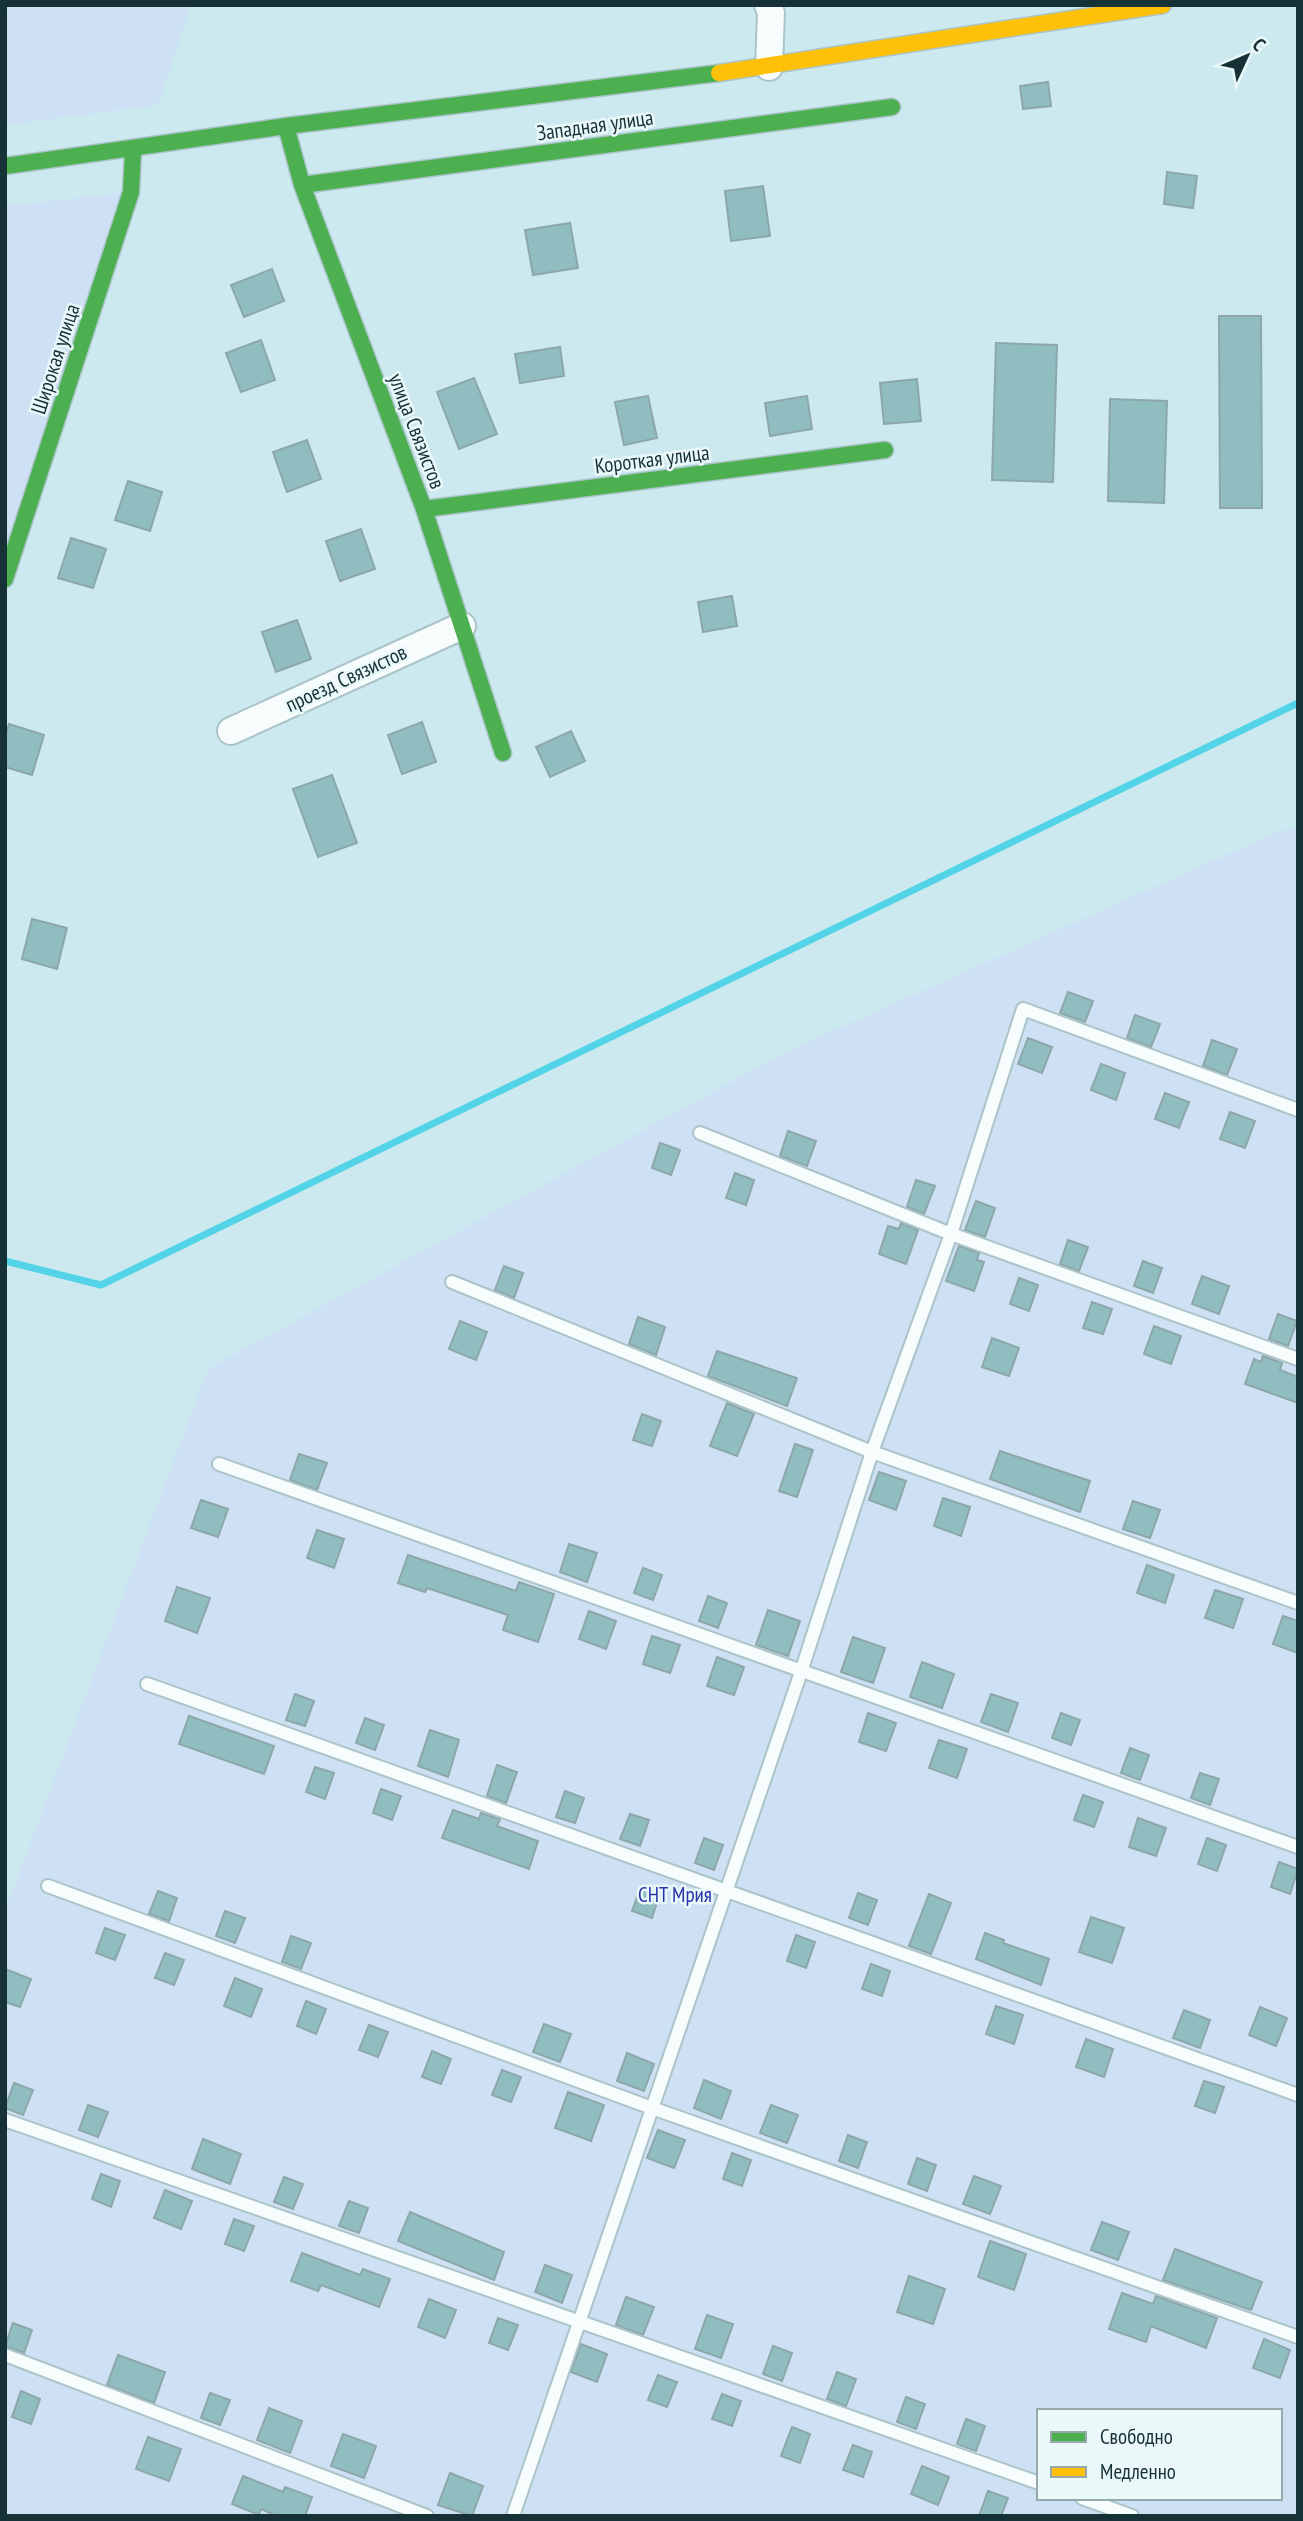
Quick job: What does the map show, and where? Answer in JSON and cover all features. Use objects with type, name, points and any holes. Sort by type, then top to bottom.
[{"type":"street","points":[[768,5],[771,13],[769,67]]},
{"type":"street","points":[[5,166],[134,150],[286,126],[769,67],[1133,7],[1163,5]]},
{"type":"street","name":"Западная улица","points":[[303,185],[892,107]]},
{"type":"street","name":"улица Связистов","points":[[286,126],[303,185],[424,509],[503,753]]},
{"type":"street","name":"Широкая улица","points":[[5,579],[131,192],[134,150]]},
{"type":"street","name":"Короткая улица","points":[[424,509],[886,450]]},
{"type":"street","name":"проезд Связистов","points":[[231,731],[462,625]]},
{"type":"lane","points":[[513,2516],[801,1672],[872,1452],[951,1234],[1023,1010],[1298,1110]]},
{"type":"lane","points":[[700,1133],[951,1234],[1298,1359]]},
{"type":"lane","points":[[452,1282],[872,1452],[1298,1603]]},
{"type":"lane","points":[[219,1464],[1298,1847]]},
{"type":"lane","points":[[147,1684],[1298,2095]]},
{"type":"lane","points":[[48,1886],[652,2108],[1298,2337]]},
{"type":"lane","points":[[5,2120],[1037,2482]]},
{"type":"lane","points":[[5,2355],[427,2516]]},
{"type":"lane","points":[[1088,2500],[1132,2516]]},
{"type":"green space","points":[[10,5],[191,5],[158,105],[5,125],[5,19]]},
{"type":"green space","points":[[131,192],[5,590],[5,206]]},
{"type":"green space","name":"СНТ Мрия","points":[[1298,829],[1298,2516],[5,2516],[5,1911],[208,1369],[786,1052],[1280,831]]},
{"type":"building","points":[[1048,82],[1051,106],[1023,109],[1020,86]]},
{"type":"building","points":[[1167,172],[1197,176],[1193,208],[1164,204]]},
{"type":"building","points":[[763,186],[770,236],[731,241],[725,191]]},
{"type":"building","points":[[570,223],[578,268],[533,275],[525,230]]},
{"type":"building","points":[[272,269],[284,301],[244,317],[231,285]]},
{"type":"building","points":[[1219,316],[1261,316],[1262,508],[1220,508]]},
{"type":"building","points":[[261,340],[275,380],[241,392],[226,353]]},
{"type":"building","points":[[996,343],[1057,345],[1053,482],[992,480]]},
{"type":"building","points":[[560,347],[564,376],[520,383],[515,354]]},
{"type":"building","points":[[474,378],[497,434],[459,449],[437,392]]},
{"type":"building","points":[[917,379],[921,421],[884,424],[880,383]]},
{"type":"building","points":[[648,396],[657,438],[624,445],[615,402]]},
{"type":"building","points":[[807,396],[812,429],[770,436],[765,403]]},
{"type":"building","points":[[1110,399],[1167,401],[1164,503],[1108,501]]},
{"type":"building","points":[[307,440],[321,479],[287,492],[273,452]]},
{"type":"building","points":[[128,481],[162,492],[150,531],[115,520]]},
{"type":"building","points":[[361,529],[375,569],[340,581],[326,541]]},
{"type":"building","points":[[71,538],[106,549],[93,588],[58,578]]},
{"type":"building","points":[[732,596],[737,626],[703,632],[698,602]]},
{"type":"building","points":[[297,620],[311,659],[276,672],[262,632]]},
{"type":"building","points":[[422,722],[436,762],[402,774],[388,735]]},
{"type":"building","points":[[9,724],[44,735],[32,775],[5,767],[5,737]]},
{"type":"building","points":[[571,731],[585,761],[550,777],[536,747]]},
{"type":"building","points":[[332,775],[357,843],[318,857],[293,789]]},
{"type":"building","points":[[32,919],[67,928],[57,969],[22,959]]},
{"type":"building","points":[[1068,992],[1093,1001],[1085,1022],[1060,1013]]},
{"type":"building","points":[[1135,1015],[1160,1024],[1151,1047],[1127,1038]]},
{"type":"building","points":[[1028,1038],[1052,1047],[1042,1073],[1018,1064]]},
{"type":"building","points":[[1212,1040],[1237,1049],[1227,1075],[1203,1066]]},
{"type":"building","points":[[1101,1064],[1125,1073],[1116,1100],[1091,1090]]},
{"type":"building","points":[[1165,1093],[1189,1102],[1179,1128],[1155,1119]]},
{"type":"building","points":[[1230,1112],[1255,1121],[1245,1148],[1220,1139]]},
{"type":"building","points":[[788,1131],[816,1141],[807,1166],[780,1156]]},
{"type":"building","points":[[660,1143],[680,1150],[671,1175],[652,1168]]},
{"type":"building","points":[[735,1173],[754,1180],[746,1205],[726,1198]]},
{"type":"building","points":[[916,1180],[935,1186],[924,1214],[907,1207]]},
{"type":"building","points":[[976,1201],[995,1208],[985,1237],[965,1230]]},
{"type":"building","points":[[901,1223],[918,1230],[906,1264],[879,1254],[888,1226],[899,1229]]},
{"type":"building","points":[[1068,1240],[1088,1247],[1079,1271],[1060,1264]]},
{"type":"building","points":[[959,1246],[979,1253],[977,1260],[984,1262],[974,1291],[946,1281]]},
{"type":"building","points":[[1143,1261],[1162,1268],[1153,1293],[1134,1286]]},
{"type":"building","points":[[504,1266],[523,1273],[514,1298],[495,1290]]},
{"type":"building","points":[[1202,1276],[1229,1286],[1219,1314],[1192,1304]]},
{"type":"building","points":[[1019,1278],[1038,1285],[1029,1311],[1010,1304]]},
{"type":"building","points":[[1092,1302],[1112,1309],[1103,1334],[1083,1328]]},
{"type":"building","points":[[1278,1314],[1297,1321],[1288,1346],[1269,1339]]},
{"type":"building","points":[[638,1317],[665,1327],[656,1355],[629,1344]]},
{"type":"building","points":[[460,1321],[487,1332],[476,1360],[449,1349]]},
{"type":"building","points":[[1154,1326],[1181,1336],[1171,1364],[1144,1354]]},
{"type":"building","points":[[992,1338],[1019,1348],[1009,1376],[982,1367]]},
{"type":"building","points":[[717,1351],[797,1378],[787,1406],[708,1376]]},
{"type":"building","points":[[1263,1356],[1282,1363],[1280,1370],[1298,1377],[1298,1403],[1245,1384],[1254,1359],[1261,1362]]},
{"type":"building","points":[[727,1403],[754,1414],[737,1456],[710,1446]]},
{"type":"building","points":[[642,1414],[661,1421],[652,1446],[633,1440]]},
{"type":"building","points":[[795,1444],[813,1450],[797,1497],[779,1491]]},
{"type":"building","points":[[1000,1451],[1090,1481],[1080,1512],[990,1479]]},
{"type":"building","points":[[299,1454],[327,1463],[317,1490],[290,1480]]},
{"type":"building","points":[[879,1472],[906,1481],[896,1510],[869,1500]]},
{"type":"building","points":[[943,1498],[970,1507],[961,1536],[934,1526]]},
{"type":"building","points":[[201,1500],[228,1509],[218,1537],[191,1528]]},
{"type":"building","points":[[1133,1501],[1160,1510],[1150,1538],[1123,1529]]},
{"type":"building","points":[[317,1530],[344,1539],[334,1568],[307,1558]]},
{"type":"building","points":[[569,1544],[597,1553],[587,1582],[560,1572]]},
{"type":"building","points":[[408,1555],[516,1591],[519,1582],[554,1594],[538,1642],[503,1630],[508,1615],[427,1588],[425,1592],[398,1583]]},
{"type":"building","points":[[1147,1565],[1174,1575],[1165,1603],[1137,1593]]},
{"type":"building","points":[[643,1568],[662,1575],[653,1600],[634,1593]]},
{"type":"building","points":[[177,1587],[210,1598],[197,1633],[165,1621]]},
{"type":"building","points":[[1215,1590],[1243,1599],[1233,1628],[1205,1618]]},
{"type":"building","points":[[708,1596],[727,1603],[718,1628],[699,1621]]},
{"type":"building","points":[[768,1610],[800,1621],[788,1656],[756,1645]]},
{"type":"building","points":[[589,1611],[616,1621],[606,1649],[579,1639]]},
{"type":"building","points":[[1283,1616],[1298,1621],[1298,1653],[1273,1644]]},
{"type":"building","points":[[652,1636],[680,1645],[670,1673],[643,1664]]},
{"type":"building","points":[[853,1637],[885,1648],[873,1683],[841,1672]]},
{"type":"building","points":[[717,1657],[744,1667],[734,1695],[707,1686]]},
{"type":"building","points":[[922,1662],[954,1674],[942,1708],[910,1697]]},
{"type":"building","points":[[295,1694],[314,1701],[305,1726],[286,1720]]},
{"type":"building","points":[[991,1694],[1018,1703],[1008,1732],[981,1722]]},
{"type":"building","points":[[868,1713],[896,1723],[886,1751],[859,1742]]},
{"type":"building","points":[[1061,1713],[1080,1720],[1071,1745],[1052,1738]]},
{"type":"building","points":[[189,1716],[274,1746],[264,1774],[179,1744]]},
{"type":"building","points":[[365,1718],[384,1725],[375,1750],[356,1743]]},
{"type":"building","points":[[430,1730],[459,1740],[448,1777],[418,1766]]},
{"type":"building","points":[[939,1740],[967,1749],[957,1778],[929,1768]]},
{"type":"building","points":[[1130,1748],[1149,1755],[1140,1780],[1121,1773]]},
{"type":"building","points":[[497,1765],[517,1772],[506,1803],[487,1796]]},
{"type":"building","points":[[315,1767],[334,1773],[325,1799],[306,1792]]},
{"type":"building","points":[[1200,1773],[1219,1779],[1210,1805],[1191,1798]]},
{"type":"building","points":[[381,1789],[401,1796],[392,1820],[373,1813]]},
{"type":"building","points":[[565,1791],[584,1798],[575,1823],[556,1817]]},
{"type":"building","points":[[1083,1795],[1103,1802],[1094,1827],[1074,1820]]},
{"type":"building","points":[[453,1810],[479,1819],[481,1813],[500,1819],[497,1826],[538,1841],[529,1869],[442,1838]]},
{"type":"building","points":[[630,1814],[649,1820],[640,1846],[620,1839]]},
{"type":"building","points":[[1138,1818],[1166,1828],[1156,1856],[1129,1847]]},
{"type":"building","points":[[704,1838],[723,1845],[714,1870],[695,1863]]},
{"type":"building","points":[[1207,1838],[1226,1845],[1217,1871],[1198,1864]]},
{"type":"building","points":[[1279,1862],[1298,1869],[1290,1894],[1271,1887]]},
{"type":"building","points":[[641,1886],[660,1893],[652,1918],[632,1911]]},
{"type":"building","points":[[158,1891],[177,1898],[169,1921],[149,1914]]},
{"type":"building","points":[[858,1893],[877,1900],[868,1925],[849,1918]]},
{"type":"building","points":[[929,1894],[951,1903],[931,1954],[909,1946]]},
{"type":"building","points":[[225,1911],[245,1918],[235,1943],[216,1936]]},
{"type":"building","points":[[1091,1917],[1124,1928],[1112,1963],[1079,1952]]},
{"type":"building","points":[[105,1928],[125,1935],[115,1960],[96,1953]]},
{"type":"building","points":[[985,1933],[1004,1940],[1003,1943],[1049,1959],[1041,1985],[976,1959]]},
{"type":"building","points":[[796,1935],[815,1942],[806,1968],[787,1961]]},
{"type":"building","points":[[291,1936],[311,1943],[301,1969],[282,1962]]},
{"type":"building","points":[[165,1953],[184,1960],[174,1985],[155,1978]]},
{"type":"building","points":[[871,1964],[890,1971],[882,1996],[862,1989]]},
{"type":"building","points":[[5,1969],[31,1979],[20,2007],[5,2002]]},
{"type":"building","points":[[235,1978],[262,1989],[251,2017],[224,2006]]},
{"type":"building","points":[[306,2001],[326,2009],[316,2034],[297,2026]]},
{"type":"building","points":[[996,2006],[1023,2015],[1014,2044],[986,2034]]},
{"type":"building","points":[[1260,2007],[1287,2018],[1276,2046],[1249,2035]]},
{"type":"building","points":[[1184,2010],[1210,2020],[1200,2048],[1173,2038]]},
{"type":"building","points":[[544,2024],[571,2034],[560,2062],[533,2052]]},
{"type":"building","points":[[369,2025],[388,2032],[378,2057],[359,2050]]},
{"type":"building","points":[[1086,2039],[1113,2049],[1104,2077],[1076,2067]]},
{"type":"building","points":[[432,2051],[451,2059],[441,2084],[422,2077]]},
{"type":"building","points":[[627,2053],[654,2064],[644,2091],[617,2081]]},
{"type":"building","points":[[502,2070],[521,2077],[511,2102],[492,2095]]},
{"type":"building","points":[[704,2080],[731,2091],[721,2119],[694,2108]]},
{"type":"building","points":[[1204,2081],[1224,2087],[1215,2113],[1195,2106]]},
{"type":"building","points":[[14,2083],[33,2090],[23,2115],[5,2108]]},
{"type":"building","points":[[568,2092],[604,2105],[591,2141],[555,2128]]},
{"type":"building","points":[[88,2105],[108,2112],[98,2137],[79,2130]]},
{"type":"building","points":[[771,2105],[798,2115],[787,2143],[760,2133]]},
{"type":"building","points":[[658,2130],[685,2140],[674,2168],[647,2158]]},
{"type":"building","points":[[848,2135],[867,2142],[858,2168],[839,2161]]},
{"type":"building","points":[[203,2139],[241,2154],[230,2184],[192,2169]]},
{"type":"building","points":[[732,2153],[751,2160],[742,2186],[723,2179]]},
{"type":"building","points":[[917,2158],[936,2165],[927,2191],[908,2184]]},
{"type":"building","points":[[101,2174],[120,2181],[111,2207],[92,2199]]},
{"type":"building","points":[[974,2176],[1001,2186],[990,2214],[963,2204]]},
{"type":"building","points":[[284,2177],[303,2184],[293,2209],[274,2202]]},
{"type":"building","points":[[165,2190],[192,2201],[181,2229],[154,2218]]},
{"type":"building","points":[[349,2201],[368,2208],[359,2233],[339,2226]]},
{"type":"building","points":[[410,2212],[504,2252],[494,2280],[398,2241]]},
{"type":"building","points":[[234,2219],[254,2226],[244,2251],[225,2244]]},
{"type":"building","points":[[1102,2222],[1129,2232],[1118,2260],[1091,2250]]},
{"type":"building","points":[[990,2241],[1026,2254],[1014,2290],[978,2277]]},
{"type":"building","points":[[1175,2249],[1262,2282],[1251,2310],[1163,2280]]},
{"type":"building","points":[[302,2253],[360,2275],[363,2269],[390,2279],[379,2307],[321,2285],[318,2291],[291,2281]]},
{"type":"building","points":[[545,2265],[572,2275],[562,2303],[535,2292]]},
{"type":"building","points":[[909,2276],[945,2289],[933,2324],[897,2312]]},
{"type":"building","points":[[1122,2293],[1153,2304],[1156,2296],[1217,2318],[1206,2348],[1151,2326],[1146,2342],[1109,2329]]},
{"type":"building","points":[[626,2297],[654,2307],[643,2335],[616,2325]]},
{"type":"building","points":[[429,2299],[456,2310],[445,2338],[418,2327]]},
{"type":"building","points":[[707,2315],[733,2324],[721,2358],[695,2349]]},
{"type":"building","points":[[498,2318],[518,2325],[508,2350],[489,2343]]},
{"type":"building","points":[[13,2323],[32,2330],[24,2353],[5,2346]]},
{"type":"building","points":[[1264,2339],[1290,2350],[1280,2378],[1253,2368]]},
{"type":"building","points":[[581,2344],[607,2354],[597,2382],[571,2372]]},
{"type":"building","points":[[773,2346],[792,2353],[782,2381],[763,2374]]},
{"type":"building","points":[[118,2355],[165,2372],[154,2403],[107,2385]]},
{"type":"building","points":[[837,2372],[856,2379],[846,2406],[827,2399]]},
{"type":"building","points":[[658,2375],[677,2382],[667,2407],[648,2400]]},
{"type":"building","points":[[21,2391],[40,2399],[31,2424],[12,2417]]},
{"type":"building","points":[[210,2393],[230,2400],[220,2425],[201,2418]]},
{"type":"building","points":[[722,2394],[741,2401],[732,2426],[712,2419]]},
{"type":"building","points":[[906,2397],[925,2404],[916,2429],[897,2422]]},
{"type":"building","points":[[269,2408],[302,2421],[290,2453],[257,2440]]},
{"type":"building","points":[[966,2419],[985,2426],[976,2451],[957,2444]]},
{"type":"building","points":[[792,2427],[810,2434],[800,2463],[781,2456]]},
{"type":"building","points":[[343,2434],[376,2446],[364,2478],[331,2466]]},
{"type":"building","points":[[148,2437],[181,2449],[169,2481],[136,2469]]},
{"type":"building","points":[[853,2445],[872,2452],[863,2477],[843,2470]]},
{"type":"building","points":[[922,2466],[949,2477],[938,2505],[911,2494]]},
{"type":"building","points":[[450,2473],[483,2486],[472,2516],[438,2505]]},
{"type":"building","points":[[243,2476],[283,2492],[285,2487],[312,2497],[305,2516],[277,2516],[261,2509],[259,2515],[232,2504]]},
{"type":"building","points":[[988,2491],[1008,2498],[1001,2516],[979,2516]]},
{"type":"waterway","points":[[5,1261],[101,1285],[1298,703]]},
{"type":"traffic: fast","points":[[5,166],[286,126],[719,73]]},
{"type":"traffic: fast","points":[[302,185],[892,107]]},
{"type":"traffic: fast","points":[[286,126],[302,185],[424,509],[503,753]]},
{"type":"traffic: fast","points":[[5,579],[131,192],[133,150]]},
{"type":"traffic: fast","points":[[424,509],[885,450]]},
{"type":"traffic: slow","points":[[719,73],[1163,5]]}]
